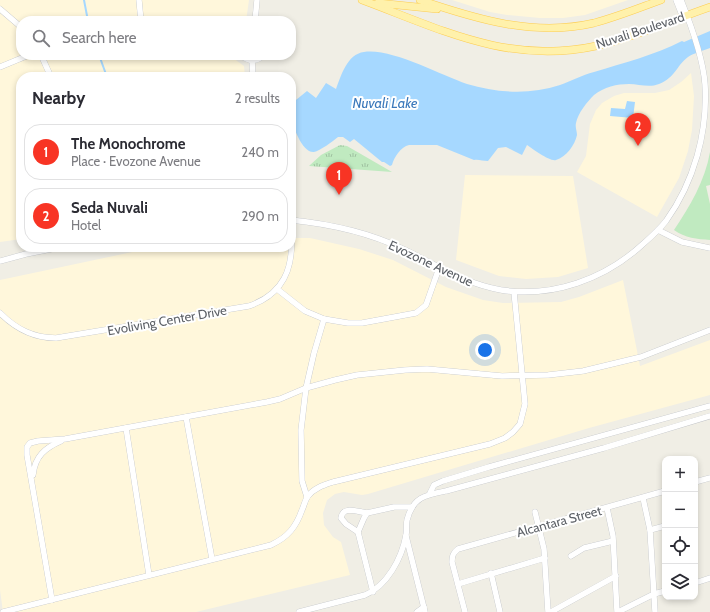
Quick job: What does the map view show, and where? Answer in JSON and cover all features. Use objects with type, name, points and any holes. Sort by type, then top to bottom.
[{"type":"main road","name":"Nuvali Boulevard","points":[[420,0],[481,20],[504,25],[553,28],[593,23],[615,17],[661,0]]},
{"type":"main road","name":"Nuvali Boulevard","points":[[366,1],[461,37],[507,49],[533,51],[580,49],[596,46],[644,32],[710,7]]},
{"type":"main road","points":[[366,1],[448,10]]},
{"type":"street","points":[[139,0],[141,16]]},
{"type":"street","points":[[255,16],[257,0]]},
{"type":"street","points":[[676,0],[685,16]]},
{"type":"street","points":[[682,0],[685,16]]},
{"type":"street","points":[[0,9],[16,23]]},
{"type":"street","name":"Evozone Avenue","points":[[296,221],[348,229],[382,240],[404,249],[455,276],[500,290],[531,292],[552,290],[579,283],[602,274],[629,256],[658,230],[666,221],[681,196],[692,173],[698,154],[704,114],[705,85],[701,60],[685,16]]},
{"type":"street","points":[[0,67],[17,60]]},
{"type":"street","points":[[43,60],[49,72]]},
{"type":"street","points":[[252,60],[253,72]]},
{"type":"street","points":[[703,70],[710,66]]},
{"type":"street","points":[[658,230],[682,242],[710,248]]},
{"type":"street","points":[[0,261],[36,252]]},
{"type":"street","name":"Evoliving Center Drive","points":[[0,313],[11,324],[27,332],[46,338],[63,337],[249,306],[264,299],[277,289],[283,281],[290,265],[292,252]]},
{"type":"street","points":[[277,289],[305,311],[324,319],[348,324],[362,323],[416,313],[426,305],[439,268]]},
{"type":"street","points":[[3,612],[271,544],[281,540],[291,532],[298,521],[307,497],[316,489],[333,482],[490,444],[505,438],[520,424],[525,404],[514,292]]},
{"type":"street","points":[[307,497],[302,481],[301,430],[306,388],[324,319]]},
{"type":"street","points":[[52,600],[27,455],[27,447],[30,443],[65,439],[274,400],[297,393],[306,388],[357,375],[427,369],[502,376],[567,374],[616,364],[640,357],[710,330]]},
{"type":"street","points":[[430,493],[434,485],[443,481],[710,406]]},
{"type":"street","points":[[299,612],[314,610],[373,592],[383,584],[397,562],[406,535],[407,521],[412,507],[418,500],[430,493],[446,491],[599,449],[710,416]]},
{"type":"street","points":[[186,417],[212,559]]},
{"type":"street","points":[[126,428],[149,574]]},
{"type":"street","points":[[596,438],[599,449]]},
{"type":"street","points":[[32,484],[37,458],[48,446],[65,439]]},
{"type":"street","points":[[698,482],[708,480]]},
{"type":"street","name":"Alcantara Street","points":[[458,584],[452,557],[454,552],[462,548],[662,492]]},
{"type":"street","points":[[643,498],[650,530],[655,612]]},
{"type":"street","points":[[358,532],[346,524],[341,518],[344,511],[347,510],[367,513],[394,507],[412,507]]},
{"type":"street","points":[[607,508],[613,541],[617,612],[654,594],[662,592]]},
{"type":"street","points":[[535,512],[543,541],[549,612],[616,576]]},
{"type":"street","points":[[367,513],[358,532],[373,592]]},
{"type":"street","points":[[650,530],[662,527]]},
{"type":"street","points":[[406,535],[425,610],[416,612]]},
{"type":"street","points":[[571,556],[584,548],[613,541]]},
{"type":"street","points":[[465,612],[458,584],[545,558]]},
{"type":"street","points":[[491,574],[500,612]]},
{"type":"street","points":[[698,582],[710,578]]},
{"type":"shaded area","points":[[0,0],[249,0],[247,16],[16,16],[16,60],[236,60],[244,66],[245,72],[16,72],[16,240],[0,242]]},
{"type":"shaded area","points":[[452,0],[628,0],[585,15],[563,18],[540,18],[490,12]]},
{"type":"shaded area","points":[[691,73],[694,96],[692,130],[688,151],[679,178],[657,217],[577,172],[586,156],[590,124],[596,110],[602,103],[614,96],[624,93],[655,93],[669,90]]},
{"type":"shaded area","points":[[465,175],[573,176],[588,268],[558,277],[526,279],[499,276],[456,260]]},
{"type":"shaded area","points":[[296,238],[310,238],[359,249],[393,260],[446,287],[483,300],[503,303],[561,302],[579,297],[623,280],[640,366],[710,340],[710,395],[589,428],[368,494],[362,495],[344,492],[335,494],[327,500],[323,513],[324,525],[333,537],[341,542],[350,575],[196,612],[3,612],[0,590],[0,280],[132,252],[296,252]]},
{"type":"green space","points":[[340,145],[347,146],[392,172],[309,166],[321,155]]},
{"type":"green space","points":[[710,152],[710,185],[706,186],[710,204],[710,240],[696,239],[678,233],[674,230],[686,212],[701,183]]},
{"type":"water","name":"Nuvali Lake","points":[[710,31],[710,48],[688,57],[665,81],[652,86],[629,84],[615,85],[594,95],[586,104],[577,119],[577,135],[572,147],[567,153],[556,160],[546,157],[527,145],[522,155],[506,147],[498,148],[488,161],[474,160],[437,145],[409,145],[401,150],[390,166],[382,162],[354,139],[350,142],[343,137],[338,137],[320,150],[314,152],[310,151],[302,144],[296,131],[296,100],[307,91],[316,98],[326,83],[336,89],[349,61],[358,54],[364,52],[388,54],[402,58],[456,80],[478,87],[514,92],[537,90],[560,85],[585,75],[650,55],[682,41],[684,42]]},
{"type":"water","points":[[627,101],[635,102],[633,118],[610,116],[611,108],[625,109]]},
{"type":"waterway","points":[[84,0],[87,16]]},
{"type":"waterway","points":[[101,60],[105,72]]},
{"type":"place","name":"Seda Nuvali","points":[[638,146]]},
{"type":"place","name":"The Monochrome","points":[[339,195]]}]
